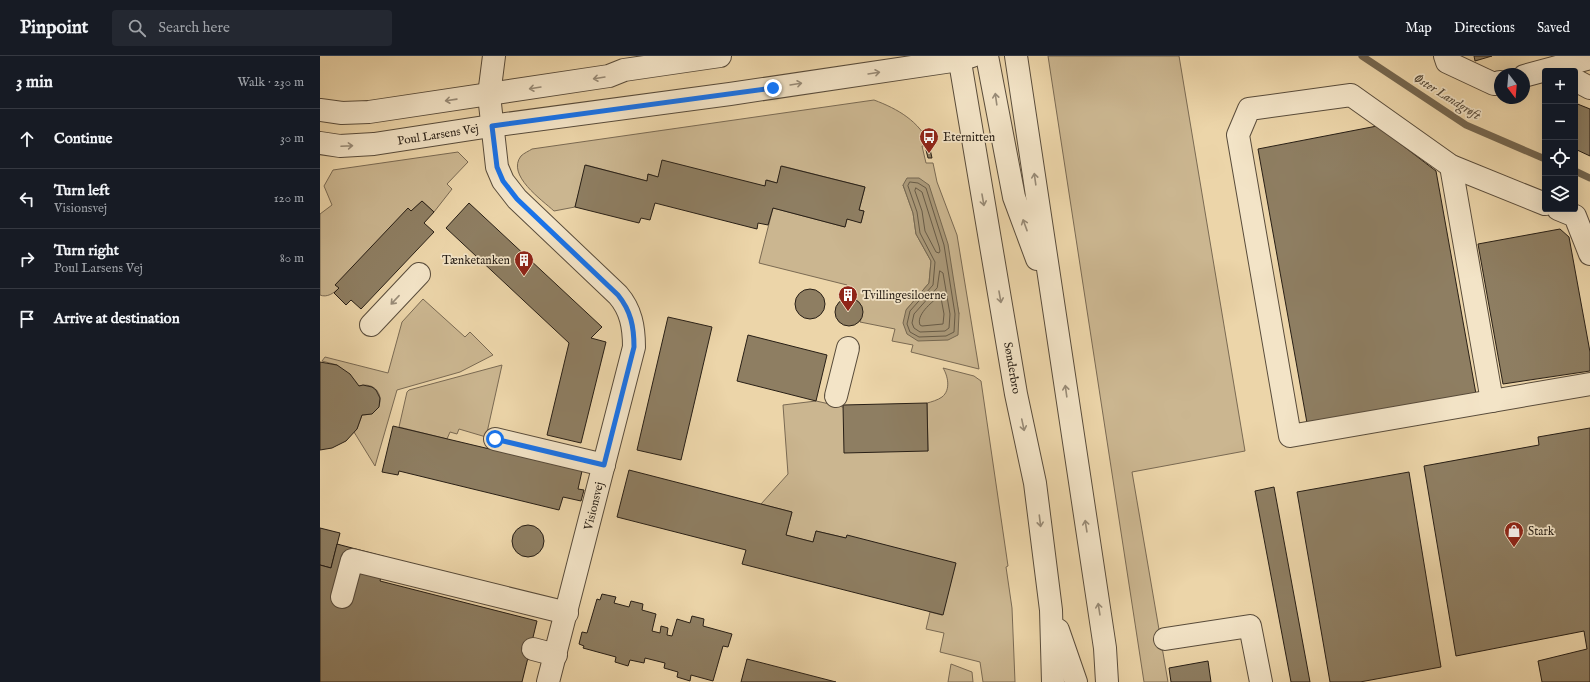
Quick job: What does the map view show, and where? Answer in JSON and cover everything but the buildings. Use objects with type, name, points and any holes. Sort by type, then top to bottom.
[{"type":"street","name":"Visionsvej","points":[[494,56],[489,95],[497,167],[503,181],[517,199],[625,303],[634,332],[634,347],[567,613],[548,682]]},
{"type":"street","points":[[320,110],[342,113],[369,112],[609,76],[624,70],[720,56]]},
{"type":"street","points":[[987,56],[1014,197],[1052,301]]},
{"type":"street","points":[[1016,56],[1105,648],[1107,682]]},
{"type":"street","points":[[1445,56],[1447,62],[1494,84]]},
{"type":"street","name":"Poul Larsens Vej","points":[[320,143],[340,146],[374,144],[492,126],[722,96],[963,57]]},
{"type":"street","name":"Sønderbro","points":[[963,57],[1016,394],[1036,482],[1051,610],[1053,682]]},
{"type":"street","points":[[1560,68],[1590,58]]},
{"type":"street","points":[[1530,75],[1542,72]]},
{"type":"street","points":[[1578,82],[1590,88]]},
{"type":"street","points":[[1542,203],[1452,166],[1351,95],[1249,109],[1238,135],[1290,436],[1590,384]]},
{"type":"street","points":[[1452,166],[1492,401]]},
{"type":"street","points":[[1565,212],[1575,216],[1590,254]]},
{"type":"street","points":[[371,325],[419,274]]},
{"type":"street","points":[[836,396],[848,348]]},
{"type":"street","points":[[495,439],[604,465]]},
{"type":"street","points":[[342,598],[352,560],[567,613]]},
{"type":"street","points":[[1051,610],[1076,682]]},
{"type":"street","points":[[1165,639],[1250,626],[1261,682]]},
{"type":"street","points":[[533,649],[556,655]]},
{"type":"shaded area","points":[[1048,56],[1179,56],[1245,451],[1132,472],[1168,682],[1144,682]]},
{"type":"shaded area","points":[[874,100],[891,107],[914,123],[920,129],[930,145],[922,146],[926,163],[933,163],[937,182],[957,235],[979,369],[911,352],[913,345],[892,341],[895,329],[860,322],[862,318],[862,307],[858,301],[851,298],[847,285],[759,263],[773,208],[845,227],[847,219],[861,222],[864,211],[859,210],[865,187],[782,166],[777,183],[767,180],[765,186],[658,177],[648,174],[647,181],[586,165],[575,207],[554,211],[534,194],[522,179],[518,171],[518,163],[521,156],[532,149]],"holes":[[[903,185],[954,289],[959,314],[906,310],[929,283],[931,261],[916,234],[913,213]]]},
{"type":"shaded area","points":[[458,152],[468,162],[447,184],[452,189],[434,212],[422,201],[411,211],[408,209],[336,285],[339,288],[328,295],[320,295],[320,214],[332,205],[324,186],[333,170]]},
{"type":"shaded area","points":[[423,299],[465,337],[470,332],[493,355],[460,372],[397,390],[375,466],[354,432],[357,429],[362,415],[371,413],[380,404],[378,392],[374,388],[367,385],[359,386],[337,365],[322,361],[325,357],[388,373],[402,322]]},
{"type":"shaded area","points":[[502,365],[486,437],[459,429],[457,434],[450,432],[447,439],[399,427],[407,392],[409,390]]},
{"type":"shaded area","points":[[943,368],[974,376],[981,381],[1008,566],[1006,567],[1012,608],[1015,682],[983,682],[980,662],[940,652],[944,633],[926,629],[930,612],[942,615],[846,538],[816,531],[813,542],[786,535],[792,512],[761,504],[788,474],[783,405],[816,401],[843,407],[928,451],[927,403],[940,398],[947,391],[948,383]]},
{"type":"shaded area","points":[[951,664],[972,672],[973,682],[948,682]]},
{"type":"water","points":[[907,178],[919,178],[929,185],[948,244],[959,314],[958,335],[948,340],[918,341],[907,334],[903,323],[906,310],[929,283],[931,261],[916,234],[913,213],[903,185]]},
{"type":"waterway","name":"Øster Landgrøft","points":[[1362,56],[1466,125],[1542,158]]},
{"type":"waterway","name":"Øster Landgrøft","points":[[1578,172],[1590,178]]},
{"type":"place","name":"Eternitten","points":[[929,154]]},
{"type":"place","name":"Tænketanken","points":[[524,277]]},
{"type":"place","name":"Tvillingesiloerne","points":[[848,312]]},
{"type":"place","name":"Stark","points":[[1514,548]]},
{"type":"route","points":[[495,439],[604,465],[634,347],[634,332],[625,303],[517,199],[503,181],[497,167],[492,126],[773,88]]}]
